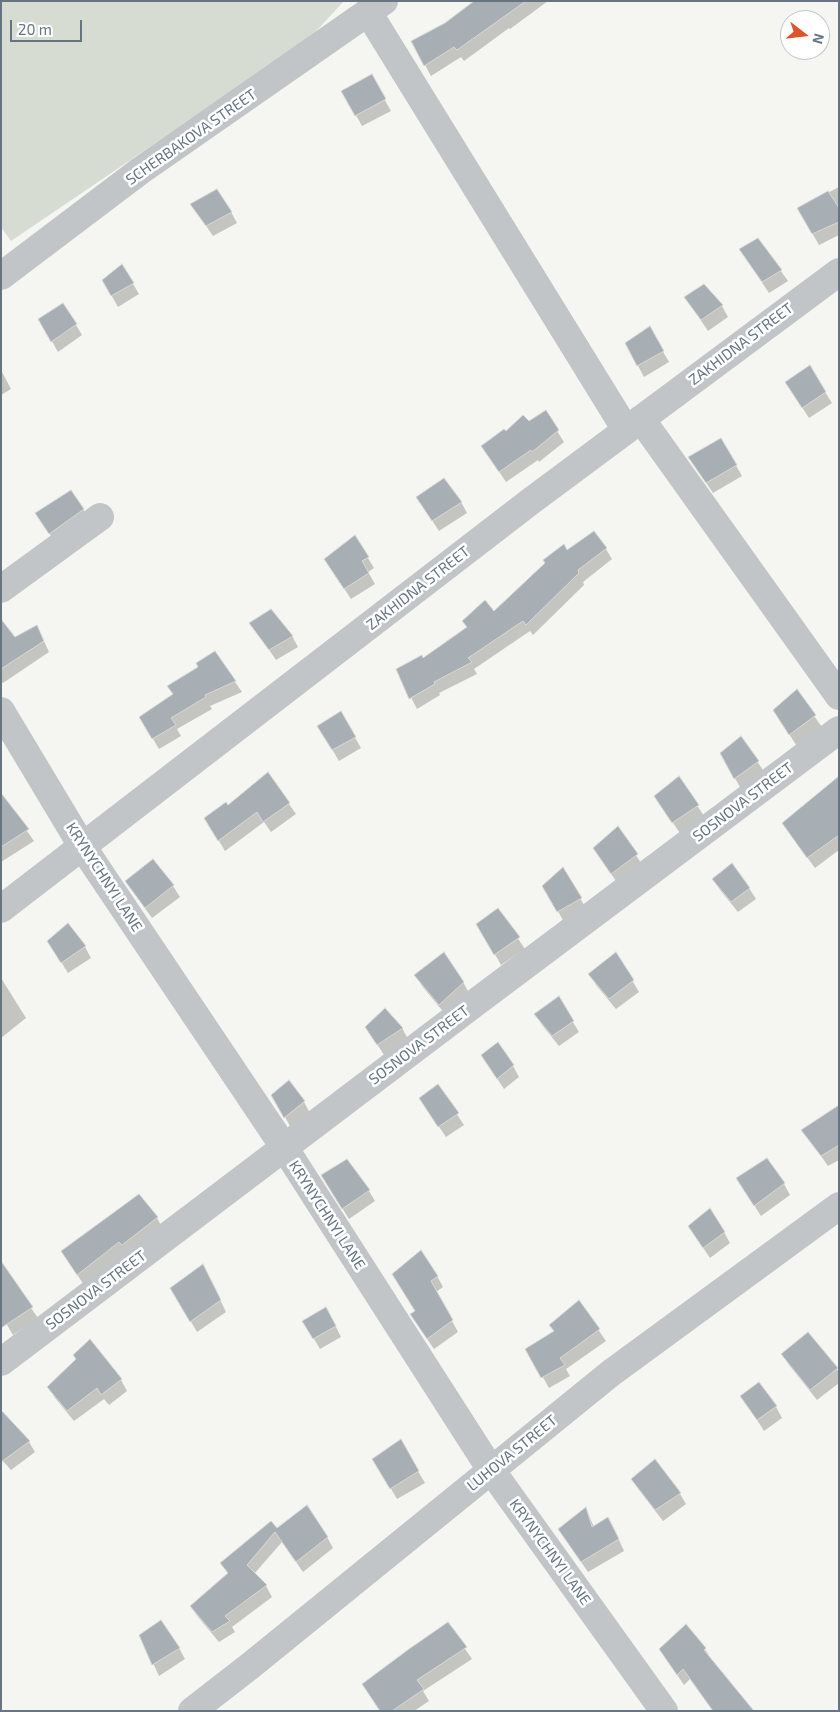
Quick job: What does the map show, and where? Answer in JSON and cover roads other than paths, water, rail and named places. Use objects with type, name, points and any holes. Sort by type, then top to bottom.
[{"type":"street","name":"SCHERBAKOVA STREET","points":[[1,276],[140,171],[376,7]]},
{"type":"street","points":[[376,7],[633,424],[839,696]]},
{"type":"street","name":"ZAKHIDNA STREET","points":[[1,909],[633,424],[839,272]]},
{"type":"street","points":[[1,590],[100,517]]},
{"type":"street","name":"KRYNYCHNYI LANE","points":[[1,711],[82,846],[284,1147],[491,1470],[664,1711]]},
{"type":"street","name":"SOSNOVA STREET","points":[[1,1362],[839,730]]},
{"type":"street","name":"LUHOVA STREET","points":[[192,1711],[610,1373],[839,1206]]},
{"type":"street","points":[[805,1230],[839,1214]]}]
